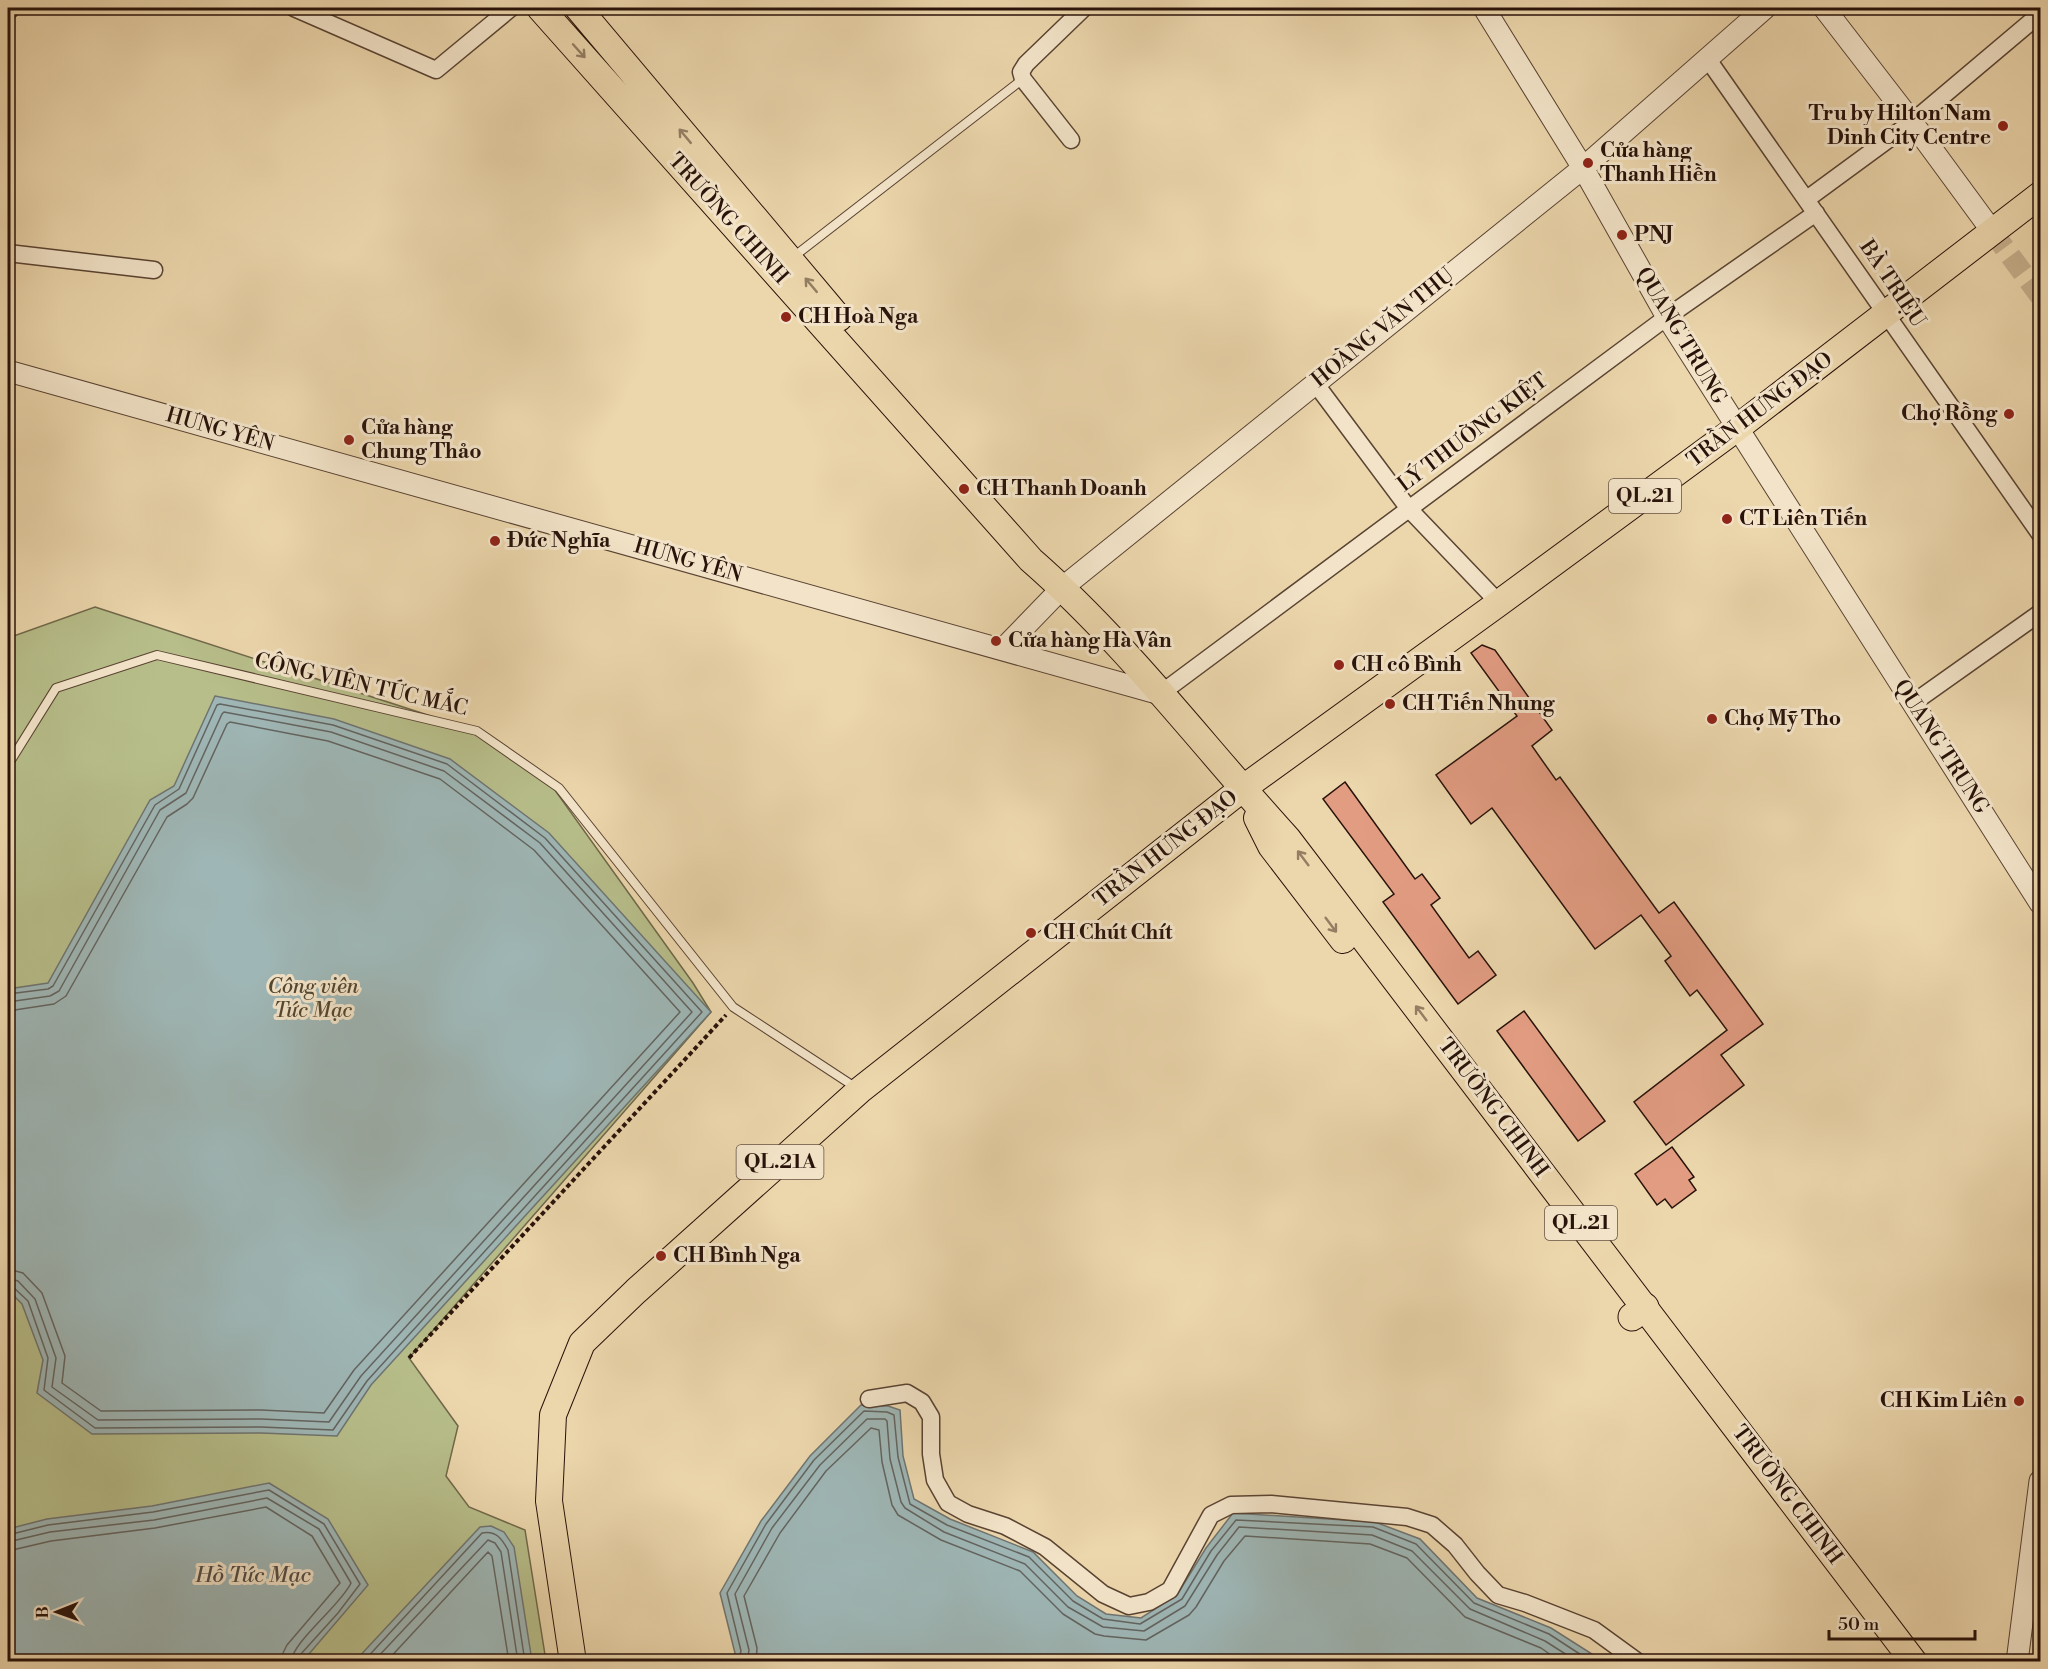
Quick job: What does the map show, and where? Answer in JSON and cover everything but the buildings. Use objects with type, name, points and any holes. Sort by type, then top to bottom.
[{"type":"main road","name":"TRƯỜNG CHINH","points":[[540,8],[853,347],[1030,560],[1062,588],[1160,694],[1242,789],[1271,846],[1914,1662]]},
{"type":"main road","name":"TRƯỜNG CHINH","points":[[578,8],[790,260],[853,347]]},
{"type":"main road","name":"TRẦN HƯNG ĐẠO","points":[[573,1662],[549,1501],[553,1415],[582,1344],[636,1291],[860,1090],[1242,789],[1737,428],[2040,195]]},
{"type":"main road","name":"TRƯỜNG CHINH","points":[[1638,1312],[1895,1662]]},
{"type":"street","points":[[294,8],[436,70],[511,8]]},
{"type":"street","points":[[1071,140],[1023,79],[1021,72],[1026,64],[1084,8]]},
{"type":"street","name":"QUANG TRUNG","points":[[1484,8],[1583,168],[1668,317],[2040,903]]},
{"type":"street","name":"HOÀNG VĂN THỤ","points":[[1003,649],[1062,588],[1583,168],[1765,8]]},
{"type":"street","points":[[1824,8],[1992,231]]},
{"type":"street","name":"LÝ THƯỜNG KIỆT","points":[[1160,694],[1668,317],[1812,206],[2039,13]]},
{"type":"street","name":"BÀ TRIỆU","points":[[1707,58],[2040,534]]},
{"type":"street","points":[[8,253],[154,270]]},
{"type":"street","name":"HƯNG YÊN","points":[[8,371],[1160,694]]},
{"type":"street","points":[[1315,383],[1409,509],[1499,603]]},
{"type":"street","points":[[1913,704],[2040,613]]},
{"type":"street","points":[[869,1399],[908,1393],[922,1401],[931,1417],[931,1454],[935,1480],[948,1503],[968,1514],[1005,1526],[1045,1547],[1103,1594],[1129,1605],[1149,1602],[1170,1590],[1211,1515],[1231,1505],[1272,1504],[1407,1517],[1432,1525],[1455,1545],[1498,1595],[1594,1630],[1638,1662]]},
{"type":"street","points":[[2017,1662],[2040,1481]]},
{"type":"lane","points":[[790,260],[1023,79]]},
{"type":"lane","name":"CÔNG VIÊN TỨC MẮC","points":[[8,765],[56,688],[157,655],[477,731],[559,788],[733,1007],[860,1090]]},
{"type":"path","points":[[409,1358],[733,1007]]},
{"type":"green space","name":"Công viên Tức Mạc","points":[[95,607],[477,731],[547,779],[693,983],[711,1012],[409,1358],[458,1426],[446,1476],[469,1507],[525,1530],[546,1661],[8,1662],[8,638]]},
{"type":"water","name":"Công viên Tức Mạc","points":[[215,696],[334,719],[450,759],[549,833],[711,1012],[371,1385],[337,1436],[261,1433],[92,1434],[37,1393],[43,1360],[22,1304],[8,1290],[8,989],[48,983],[150,800],[174,786]]},
{"type":"water","points":[[861,1405],[888,1406],[900,1410],[903,1456],[914,1499],[950,1519],[1033,1552],[1077,1596],[1106,1614],[1141,1618],[1177,1595],[1206,1548],[1233,1513],[1375,1522],[1420,1539],[1477,1598],[1551,1628],[1603,1661],[732,1661],[735,1653],[720,1593],[761,1521],[810,1456]]},
{"type":"water","name":"Hồ Tức Mạc","points":[[269,1483],[328,1519],[368,1585],[303,1661],[8,1661],[8,1529],[47,1519],[152,1506]]},
{"type":"water","points":[[491,1526],[504,1532],[514,1547],[532,1661],[355,1661],[480,1527]]},
{"type":"tunnel","points":[[1992,231],[2040,296]]},
{"type":"place","name":"Tru by Hilton Nam Dinh City Centre","points":[[2003,126]]},
{"type":"place","name":"Cửa hàng Thanh Hiền","points":[[1588,163]]},
{"type":"place","name":"PNJ","points":[[1622,235]]},
{"type":"place","name":"CH Hoà Nga","points":[[786,317]]},
{"type":"place","name":"Chợ Rồng","points":[[2009,414]]},
{"type":"place","name":"Cửa hàng Chung Thảo","points":[[349,440]]},
{"type":"place","name":"CH Thanh Doanh","points":[[964,489]]},
{"type":"place","name":"CT Liên Tiến","points":[[1727,519]]},
{"type":"place","name":"Đức Nghĩa","points":[[495,541]]},
{"type":"place","name":"Cửa hàng Hà Vân","points":[[996,641]]},
{"type":"place","name":"CH cô Bình","points":[[1339,665]]},
{"type":"place","name":"CH Tiến Nhung","points":[[1390,704]]},
{"type":"place","name":"Chợ Mỹ Tho","points":[[1712,719]]},
{"type":"place","name":"CH Chút Chít","points":[[1031,933]]},
{"type":"place","name":"CH Bình Nga","points":[[661,1256]]},
{"type":"place","name":"CH Kim Liên","points":[[2019,1401]]}]
